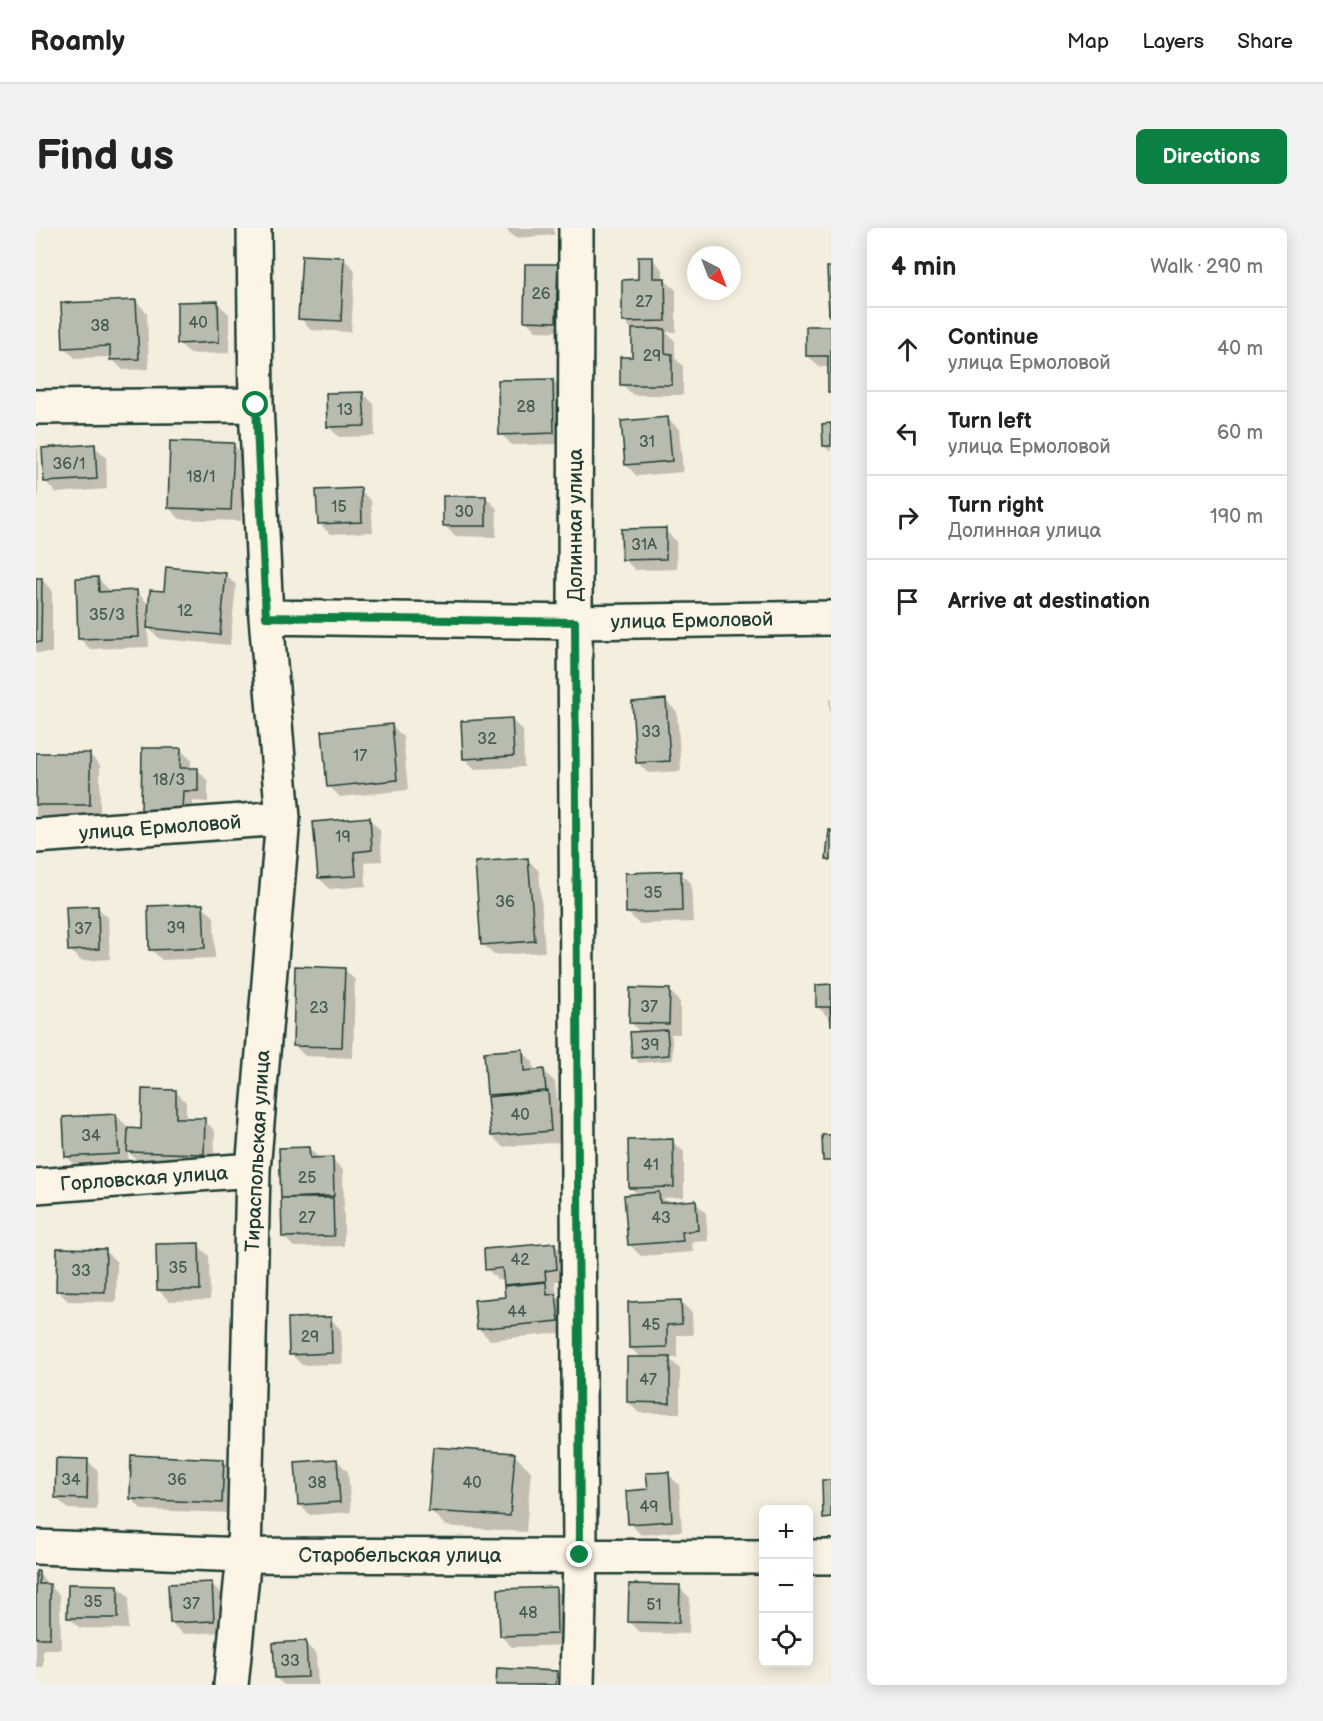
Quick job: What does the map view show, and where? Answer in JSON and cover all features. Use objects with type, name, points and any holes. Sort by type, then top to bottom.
[{"type":"street","points":[[254,228],[256,405],[266,617]]},
{"type":"street","name":"Долинная улица","points":[[576,228],[575,622],[580,1555],[578,1685]]},
{"type":"street","points":[[36,407],[256,405]]},
{"type":"street","name":"улица Ермоловой","points":[[266,617],[575,622],[831,618]]},
{"type":"street","name":"Тираспольская улица","points":[[231,1685],[244,1555],[253,1170],[283,818],[266,617]]},
{"type":"street","name":"улица Ермоловой","points":[[36,836],[283,818]]},
{"type":"street","name":"Горловская улица","points":[[36,1186],[253,1170]]},
{"type":"street","name":"Старобельская улица","points":[[36,1547],[244,1555],[759,1557]]},
{"type":"street","points":[[813,1557],[831,1557]]},
{"type":"building","points":[[302,255],[344,257],[341,321],[298,319]]},
{"type":"building","points":[[638,257],[653,257],[653,278],[665,278],[666,321],[622,322],[622,280],[638,279]]},
{"type":"building","points":[[525,264],[558,264],[556,322],[524,321]]},
{"type":"building","points":[[827,267],[831,267],[831,316],[829,316]]},
{"type":"building","points":[[136,300],[139,359],[110,360],[110,346],[63,348],[61,303]]},
{"type":"building","points":[[218,301],[219,342],[177,344],[177,302]]},
{"type":"building","points":[[806,326],[831,326],[831,392],[828,392],[828,356],[806,356]]},
{"type":"building","points":[[632,329],[665,329],[665,353],[672,354],[672,385],[620,385],[620,357],[632,357]]},
{"type":"building","points":[[553,379],[554,433],[499,435],[498,380]]},
{"type":"building","points":[[363,392],[365,426],[327,427],[326,393]]},
{"type":"building","points":[[668,417],[672,461],[625,465],[621,421]]},
{"type":"building","points":[[831,423],[831,446],[823,446],[822,424]]},
{"type":"building","points":[[170,441],[234,443],[231,510],[168,508]]},
{"type":"building","points":[[95,444],[97,479],[44,482],[42,448]]},
{"type":"building","points":[[361,488],[362,522],[318,524],[316,490]]},
{"type":"building","points":[[443,496],[486,496],[486,526],[443,526]]},
{"type":"building","points":[[666,528],[666,559],[622,560],[621,529]]},
{"type":"building","points":[[166,567],[226,573],[220,635],[147,628],[150,590],[164,591]]},
{"type":"building","points":[[98,577],[99,592],[137,590],[139,637],[78,639],[76,578]]},
{"type":"building","points":[[36,578],[42,578],[41,642],[36,642]]},
{"type":"building","points":[[666,699],[670,761],[636,763],[632,702]]},
{"type":"building","points":[[512,718],[514,756],[463,759],[461,721]]},
{"type":"building","points":[[392,724],[397,780],[327,787],[322,731]]},
{"type":"building","points":[[142,748],[181,748],[180,768],[198,768],[198,791],[183,791],[182,811],[141,810]]},
{"type":"building","points":[[36,753],[90,753],[90,805],[36,805]]},
{"type":"building","points":[[370,817],[372,850],[354,852],[356,876],[318,878],[313,822]]},
{"type":"building","points":[[829,830],[831,830],[831,860],[826,859]]},
{"type":"building","points":[[528,858],[535,941],[481,945],[475,862]]},
{"type":"building","points":[[681,871],[682,911],[626,913],[625,873]]},
{"type":"building","points":[[203,904],[205,948],[149,950],[148,906]]},
{"type":"building","points":[[98,906],[99,949],[68,951],[66,907]]},
{"type":"building","points":[[295,966],[345,968],[342,1047],[293,1046]]},
{"type":"building","points":[[831,984],[831,1026],[830,1007],[816,1007],[816,985]]},
{"type":"building","points":[[630,988],[670,989],[669,1024],[629,1023]]},
{"type":"building","points":[[667,1030],[669,1055],[632,1058],[630,1032]]},
{"type":"building","points":[[523,1049],[524,1071],[544,1069],[546,1091],[487,1095],[484,1052]]},
{"type":"building","points":[[142,1089],[176,1090],[176,1118],[205,1118],[204,1154],[127,1152],[128,1128],[141,1129]]},
{"type":"building","points":[[548,1091],[551,1131],[491,1136],[487,1097]]},
{"type":"building","points":[[116,1114],[119,1154],[65,1157],[63,1117]]},
{"type":"building","points":[[822,1135],[831,1135],[831,1161],[823,1161]]},
{"type":"building","points":[[673,1139],[674,1187],[629,1188],[628,1140]]},
{"type":"building","points":[[309,1147],[310,1158],[333,1157],[334,1196],[281,1198],[279,1148]]},
{"type":"building","points":[[659,1192],[660,1203],[696,1200],[698,1230],[682,1232],[683,1241],[628,1245],[624,1195]]},
{"type":"building","points":[[281,1198],[333,1198],[334,1236],[282,1237]]},
{"type":"building","points":[[199,1243],[200,1290],[157,1290],[156,1244]]},
{"type":"building","points":[[555,1243],[557,1269],[545,1271],[546,1281],[504,1285],[502,1268],[485,1270],[484,1249]]},
{"type":"building","points":[[57,1248],[106,1249],[105,1292],[56,1291]]},
{"type":"building","points":[[546,1282],[547,1295],[556,1294],[559,1321],[477,1329],[474,1300],[505,1297],[504,1286]]},
{"type":"building","points":[[681,1300],[682,1324],[667,1325],[667,1347],[629,1348],[628,1302]]},
{"type":"building","points":[[331,1317],[332,1353],[289,1355],[288,1318]]},
{"type":"building","points":[[627,1357],[670,1357],[670,1403],[627,1402]]},
{"type":"building","points":[[433,1447],[515,1453],[510,1516],[428,1511]]},
{"type":"building","points":[[131,1455],[224,1459],[222,1503],[130,1499]]},
{"type":"building","points":[[56,1458],[88,1459],[87,1499],[55,1498]]},
{"type":"building","points":[[337,1459],[340,1502],[298,1505],[295,1462]]},
{"type":"building","points":[[669,1472],[672,1521],[628,1524],[626,1491],[648,1489],[646,1473]]},
{"type":"building","points":[[822,1480],[831,1480],[831,1518],[823,1519]]},
{"type":"building","points":[[36,1571],[39,1571],[39,1584],[50,1584],[50,1638],[36,1638]]},
{"type":"building","points":[[212,1582],[214,1621],[170,1623],[168,1584]]},
{"type":"building","points":[[68,1584],[118,1585],[118,1618],[67,1618]]},
{"type":"building","points":[[629,1584],[680,1585],[679,1623],[628,1622]]},
{"type":"building","points":[[556,1587],[557,1634],[500,1636],[498,1589]]},
{"type":"building","points":[[306,1641],[308,1677],[275,1678],[273,1643]]},
{"type":"building","points":[[497,1668],[557,1671],[556,1685],[496,1685]]},
{"type":"route","points":[[256,405],[266,617],[575,622],[580,1555]]}]
